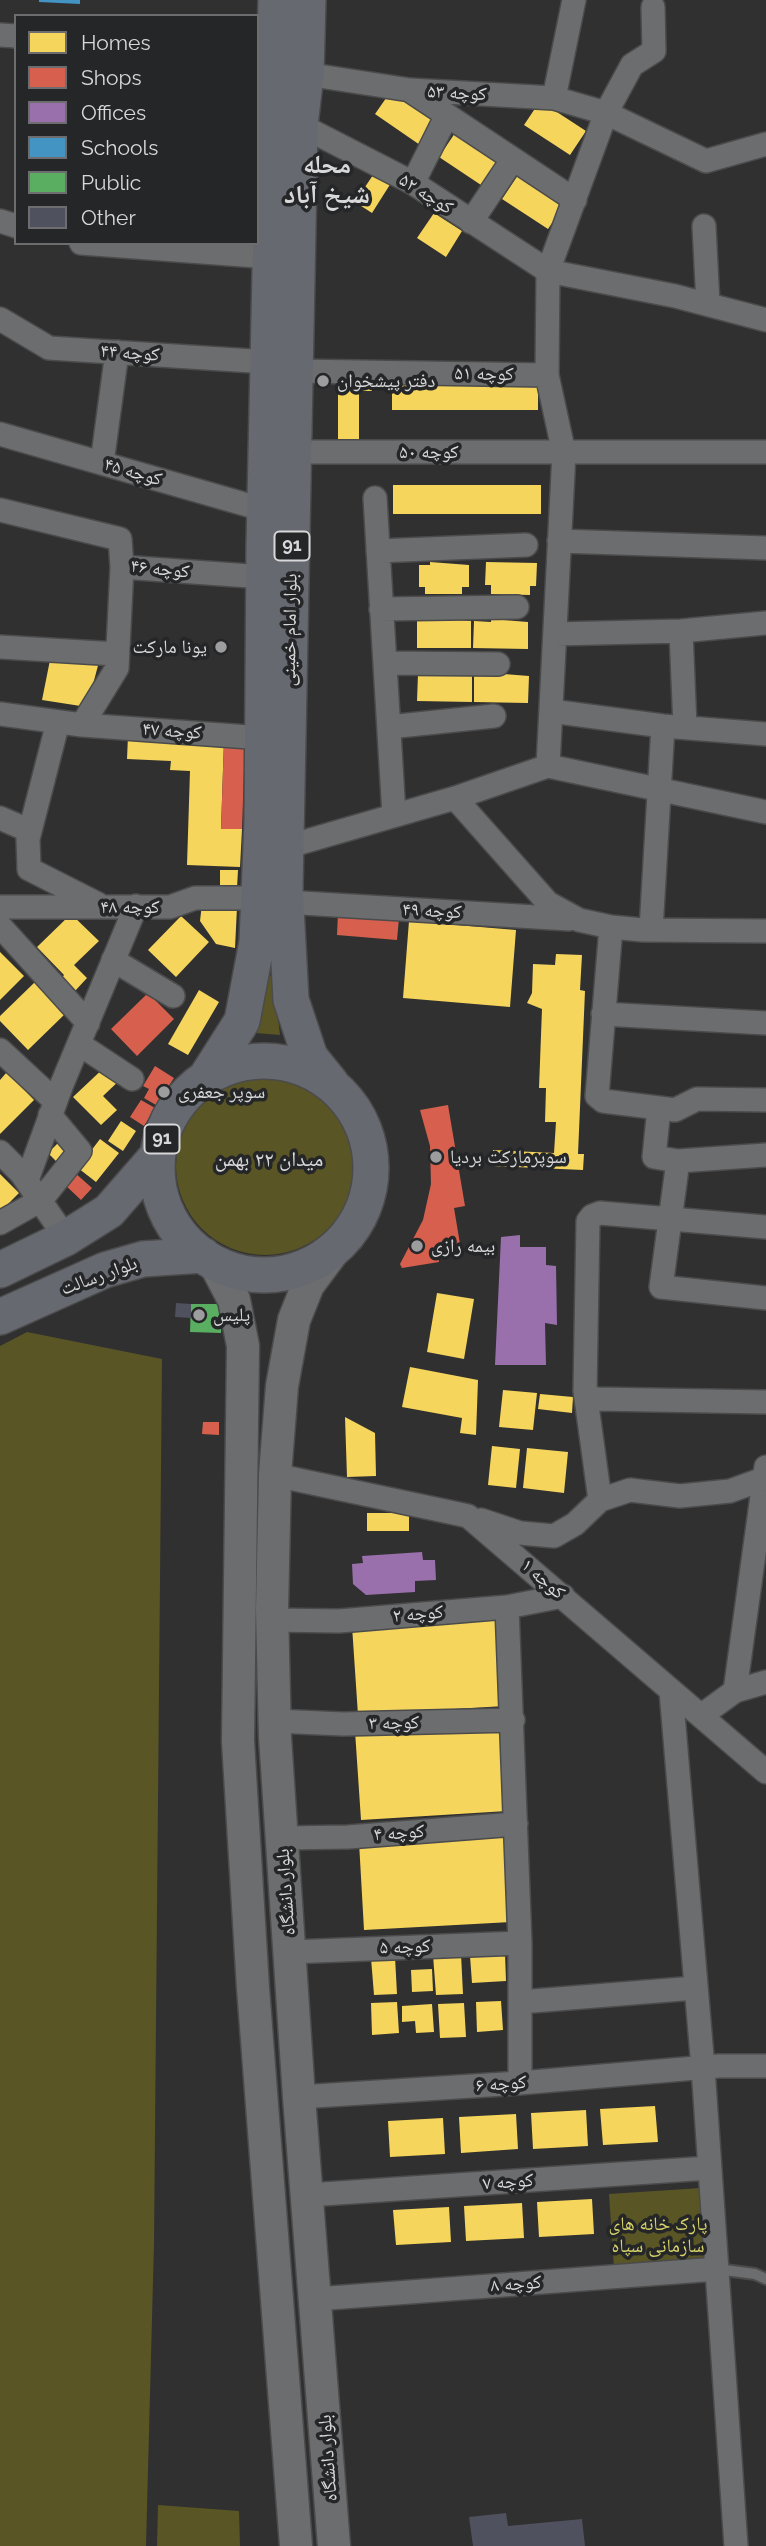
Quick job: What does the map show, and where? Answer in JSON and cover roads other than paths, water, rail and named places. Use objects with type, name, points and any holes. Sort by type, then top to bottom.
[{"type":"main road","name":"بلوار امام خمینی","points":[[207,1076],[242,1021],[257,942],[286,847],[295,452],[270,257],[266,61],[276,0]]},
{"type":"main road","name":"بلوار امام خمینی","points":[[308,0],[306,74],[282,367],[265,510],[263,737],[272,900],[291,1000],[310,1056],[331,1083]]},
{"type":"main road","name":"91","points":[[269,1059],[301,1067],[331,1083],[352,1106],[367,1132],[372,1165],[368,1197],[356,1226],[334,1250],[307,1268],[276,1275],[245,1275],[208,1259],[187,1244],[169,1219],[157,1187],[157,1156],[172,1115],[183,1096],[207,1076],[238,1063],[269,1059]]},
{"type":"main road","name":"91","points":[[0,1270],[66,1238],[109,1211],[157,1156]]},
{"type":"main road","name":"بلوار دانشگاه","points":[[334,1250],[308,1284],[294,1320],[282,1386],[275,1475],[272,1620],[275,1721],[289,1952],[334,2546]]},
{"type":"main road","name":"بلوار رسالت","points":[[0,1317],[105,1270],[143,1259],[208,1259]]},
{"type":"main road","name":"بلوار دانشگاه","points":[[208,1259],[234,1300],[243,1346],[238,1728],[251,1953],[296,2546]]},
{"type":"main road","points":[[251,1953],[289,1952]]},
{"type":"street","points":[[554,98],[574,0]]},
{"type":"street","points":[[548,765],[564,453],[547,375],[548,271],[606,113],[632,65],[654,51],[653,7]]},
{"type":"street","name":"کوچه ۵۳","points":[[306,74],[410,90],[554,98],[606,113],[706,161],[766,144]]},
{"type":"street","points":[[410,90],[575,200]]},
{"type":"street","points":[[413,183],[447,115]]},
{"type":"street","name":"کوچه ۵۲","points":[[300,125],[413,183],[548,271]]},
{"type":"street","points":[[471,222],[513,159]]},
{"type":"street","points":[[705,226],[708,304]]},
{"type":"street","points":[[108,245],[270,257]]},
{"type":"street","points":[[548,271],[708,304],[766,320]]},
{"type":"street","name":"کوچه ۴۴","points":[[0,320],[49,348],[282,367]]},
{"type":"street","points":[[102,463],[117,352]]},
{"type":"street","name":"کوچه ۵۱","points":[[282,367],[547,375]]},
{"type":"street","name":"کوچه ۴۵","points":[[0,434],[265,510]]},
{"type":"street","name":"کوچه ۵۰","points":[[295,452],[766,452]]},
{"type":"street","points":[[374,498],[394,815]]},
{"type":"street","name":"کوچه ۴۶","points":[[0,510],[120,539],[122,567],[264,577]]},
{"type":"street","points":[[559,541],[766,548]]},
{"type":"street","points":[[378,551],[526,545]]},
{"type":"street","points":[[82,725],[117,668],[122,567]]},
{"type":"street","points":[[381,608],[517,607]]},
{"type":"street","points":[[555,634],[681,631],[766,623]]},
{"type":"street","points":[[651,930],[660,789],[674,727],[681,631]]},
{"type":"street","points":[[0,647],[117,654]]},
{"type":"street","points":[[385,663],[498,664]]},
{"type":"street","points":[[551,711],[674,727],[766,734]]},
{"type":"street","name":"کوچه ۴۷","points":[[0,714],[82,725],[263,737]]},
{"type":"street","points":[[389,727],[494,716]]},
{"type":"street","points":[[58,722],[30,831],[29,869],[102,906]]},
{"type":"street","points":[[286,847],[456,798],[548,765],[766,812]]},
{"type":"street","points":[[456,798],[548,903],[579,919],[611,927],[651,930],[766,931]]},
{"type":"street","points":[[0,818],[30,831]]},
{"type":"street","name":"کوچه ۴۸","points":[[0,907],[170,907],[195,898],[272,900]]},
{"type":"street","name":"کوچه ۴۹","points":[[272,900],[579,919]]},
{"type":"street","points":[[27,1180],[53,1108],[136,906]]},
{"type":"street","points":[[0,926],[83,1033],[132,1079]]},
{"type":"street","points":[[611,927],[597,1096],[603,1101],[675,1110],[697,1099],[766,1100]]},
{"type":"street","points":[[113,960],[173,996]]},
{"type":"street","points":[[603,1014],[766,1023]]},
{"type":"street","points":[[0,1050],[53,1108],[80,1151],[41,1200],[0,1223]]},
{"type":"street","points":[[659,1108],[654,1157],[678,1161],[766,1155]]},
{"type":"street","points":[[0,1152],[27,1180],[66,1238]]},
{"type":"street","points":[[678,1161],[661,1287],[766,1298]]},
{"type":"street","points":[[600,1500],[585,1391],[588,1221],[600,1213],[766,1227]]},
{"type":"street","points":[[585,1391],[587,1396],[596,1399],[766,1402]]},
{"type":"street","points":[[468,1516],[520,1533],[554,1536],[575,1524],[600,1500],[630,1490],[680,1496],[730,1491],[764,1473]]},
{"type":"street","points":[[734,1692],[759,1575],[764,1473]]},
{"type":"street","name":"کوچه ۱","points":[[275,1475],[468,1516],[766,1772]]},
{"type":"street","name":"کوچه ۲","points":[[272,1620],[339,1621],[507,1607],[563,1596]]},
{"type":"street","points":[[507,1607],[520,1943],[520,2083]]},
{"type":"street","points":[[702,1715],[734,1692],[766,1682]]},
{"type":"street","points":[[671,1690],[703,2068],[736,2546]]},
{"type":"street","name":"کوچه ۳","points":[[275,1721],[344,1724],[513,1720]]},
{"type":"street","name":"کوچه ۴","points":[[282,1838],[348,1837],[516,1824]]},
{"type":"street","name":"کوچه ۵","points":[[289,1952],[520,1943]]},
{"type":"street","points":[[520,2002],[695,1988]]},
{"type":"street","name":"کوچه ۶","points":[[299,2097],[703,2068],[766,2066]]},
{"type":"street","name":"کوچه ۷","points":[[308,2195],[709,2168]]},
{"type":"street","name":"کوچه ۸","points":[[316,2299],[717,2269]]},
{"type":"lane","points":[[717,2269],[755,2274],[766,2279]]},
{"type":"place","name":"دفتر پیشخوان","points":[[323,381]]},
{"type":"place","name":"یونا مارکت","points":[[221,647]]},
{"type":"place","name":"سوپر جعفری","points":[[164,1092]]},
{"type":"place","name":"سوپرمارکت بردیا","points":[[436,1157]]},
{"type":"place","name":"بیمه رازی","points":[[417,1246]]},
{"type":"place","name":"پلیس","points":[[199,1315]]},
{"type":"district","name":"محله شیخ آباد","points":[[327,180]]},
{"type":"district","name":"میدان ۲۲ بهمن","points":[[269,1160]]},
{"type":"park label","name":"پارک خانه های سازمانی سپاه","points":[[658,2235]]}]
